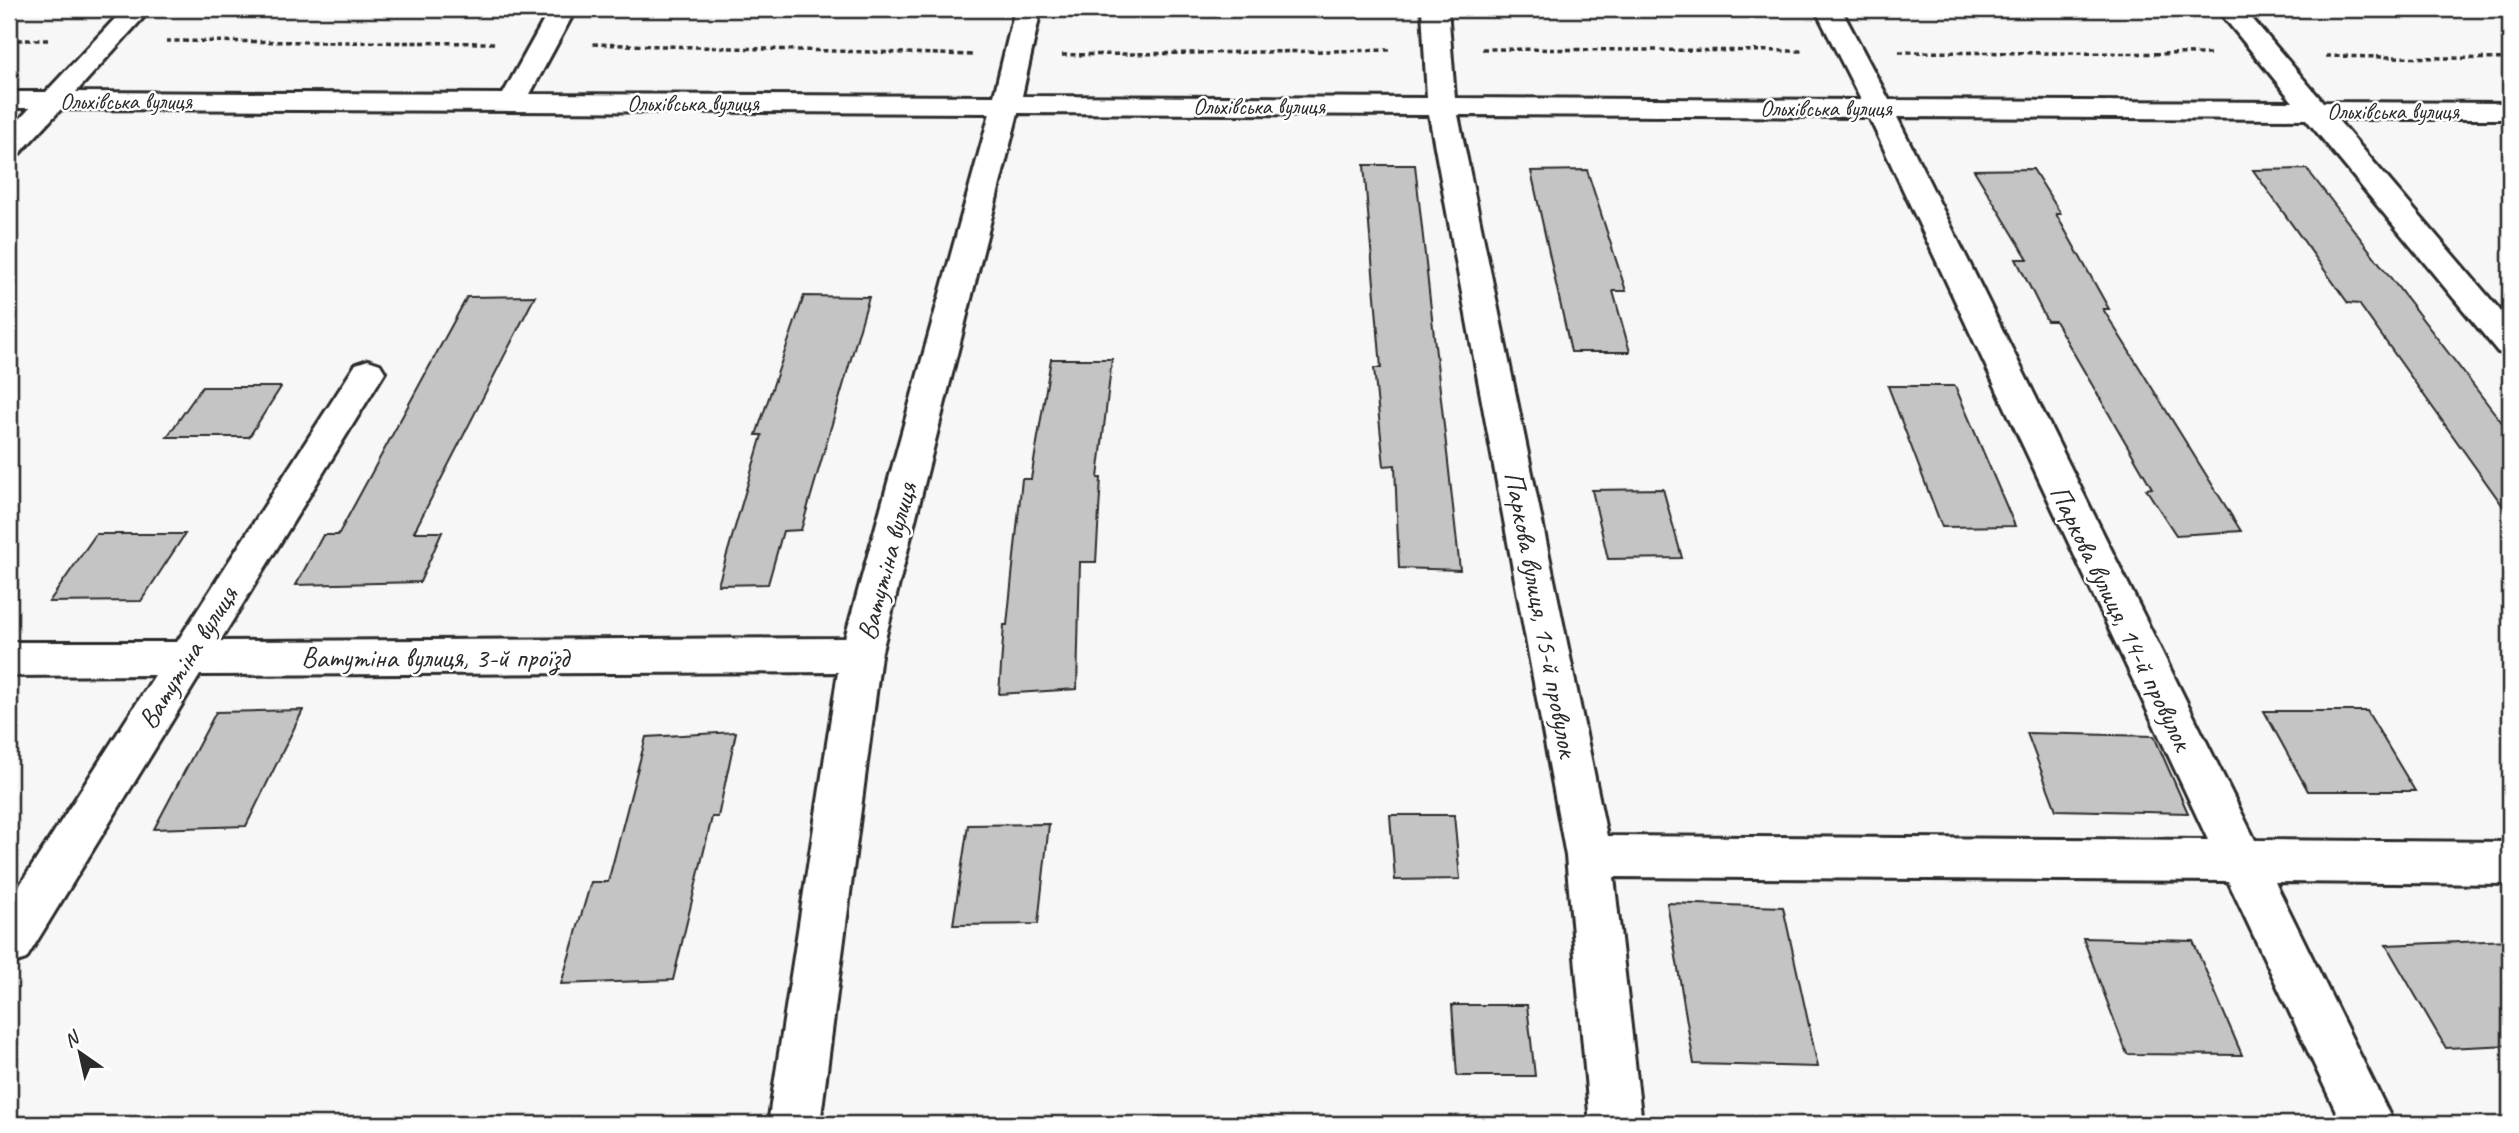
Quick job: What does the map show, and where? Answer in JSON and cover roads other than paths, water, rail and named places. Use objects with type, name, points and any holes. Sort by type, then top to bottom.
[{"type":"street","points":[[9,148],[138,9]]},
{"type":"street","points":[[512,103],[542,43],[563,9]]},
{"type":"street","name":"Ватутіна вулиця","points":[[794,1124],[861,655],[1006,104],[1028,9]]},
{"type":"street","name":"Паркова вулиця, 15-й провулок","points":[[1435,9],[1440,49],[1442,107],[1589,856],[1616,1124]]},
{"type":"street","name":"Паркова вулиця, 14-й провулок","points":[[1828,9],[1879,108],[2239,861],[2368,1124]]},
{"type":"street","points":[[2230,9],[2510,344]]},
{"type":"street","name":"Ольхівська вулиця","points":[[9,100],[2510,111]]},
{"type":"street","name":"Ватутіна вулиця","points":[[9,943],[185,658],[368,372]]},
{"type":"street","name":"Ватутіна вулиця, 3-й проїзд","points":[[9,659],[861,655]]},
{"type":"street","points":[[1589,856],[2510,863]]}]
